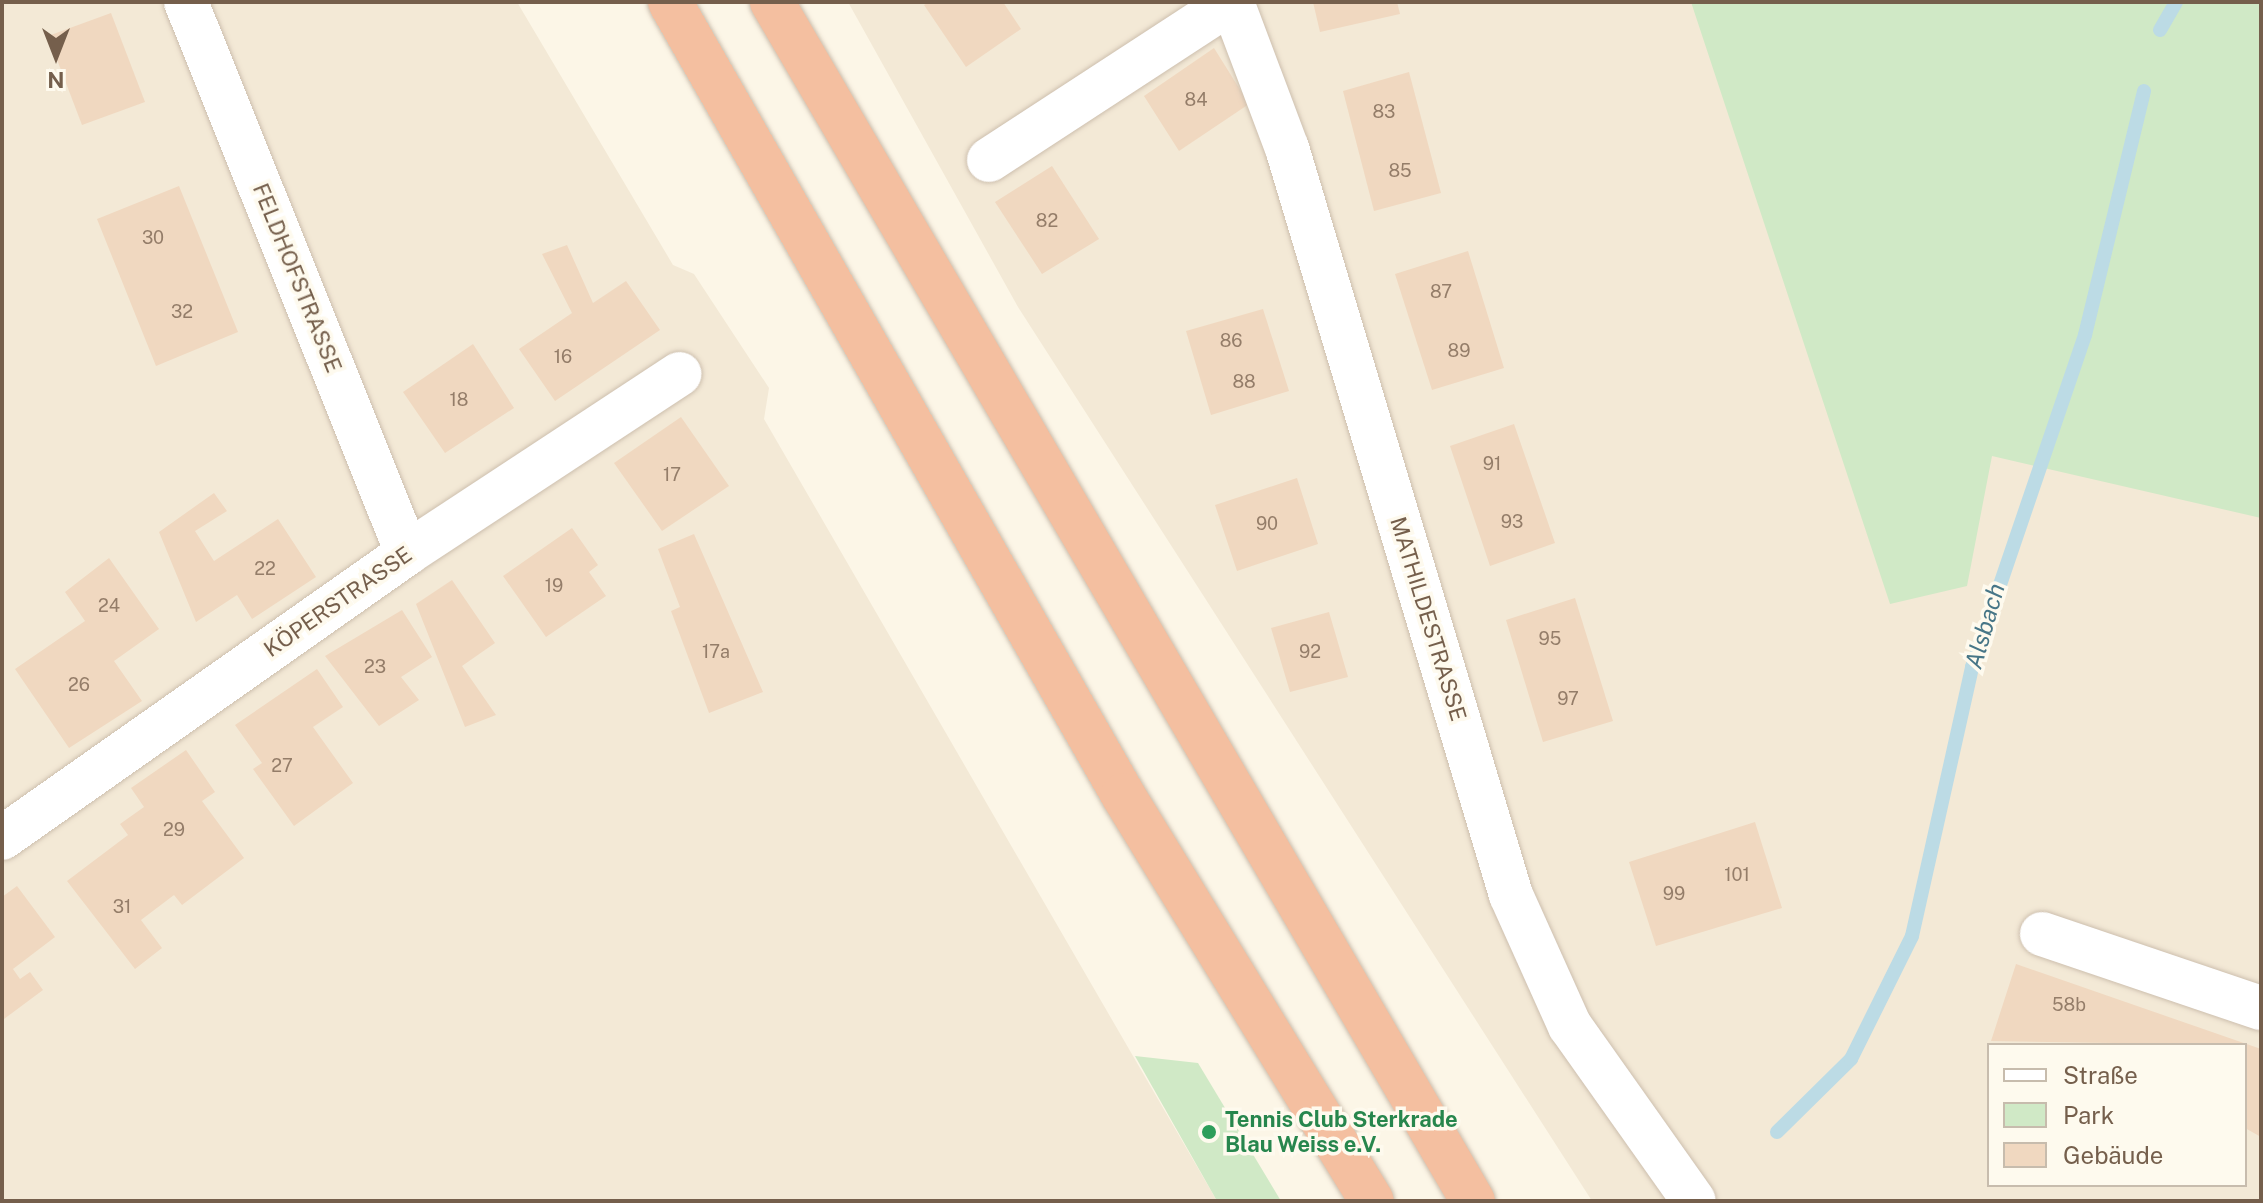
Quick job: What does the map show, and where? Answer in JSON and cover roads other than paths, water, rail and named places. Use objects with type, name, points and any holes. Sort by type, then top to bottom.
[{"type":"highway","points":[[670,2],[1123,795],[1372,1201]]},
{"type":"highway","points":[[772,2],[1473,1201]]},
{"type":"street","name":"FELDHOFSTRASSE","points":[[186,2],[407,553]]},
{"type":"street","name":"MATHILDESTRASSE","points":[[989,160],[1232,2],[1287,148],[1511,895],[1570,1026],[1694,1201]]},
{"type":"street","name":"KÖPERSTRASSE","points":[[2,838],[407,553],[680,374]]},
{"type":"street","points":[[2042,934],[2261,1008]]},
{"type":"waterway","name":"Alsbach","points":[[2160,30],[2176,2]]},
{"type":"waterway","name":"Alsbach","points":[[1777,1132],[1851,1059],[1912,936],[1972,667],[2085,335],[2144,91]]},
{"type":"place","name":"Tennis Club Sterkrade Blau Weiss e.V.","points":[[1209,1132]]}]
